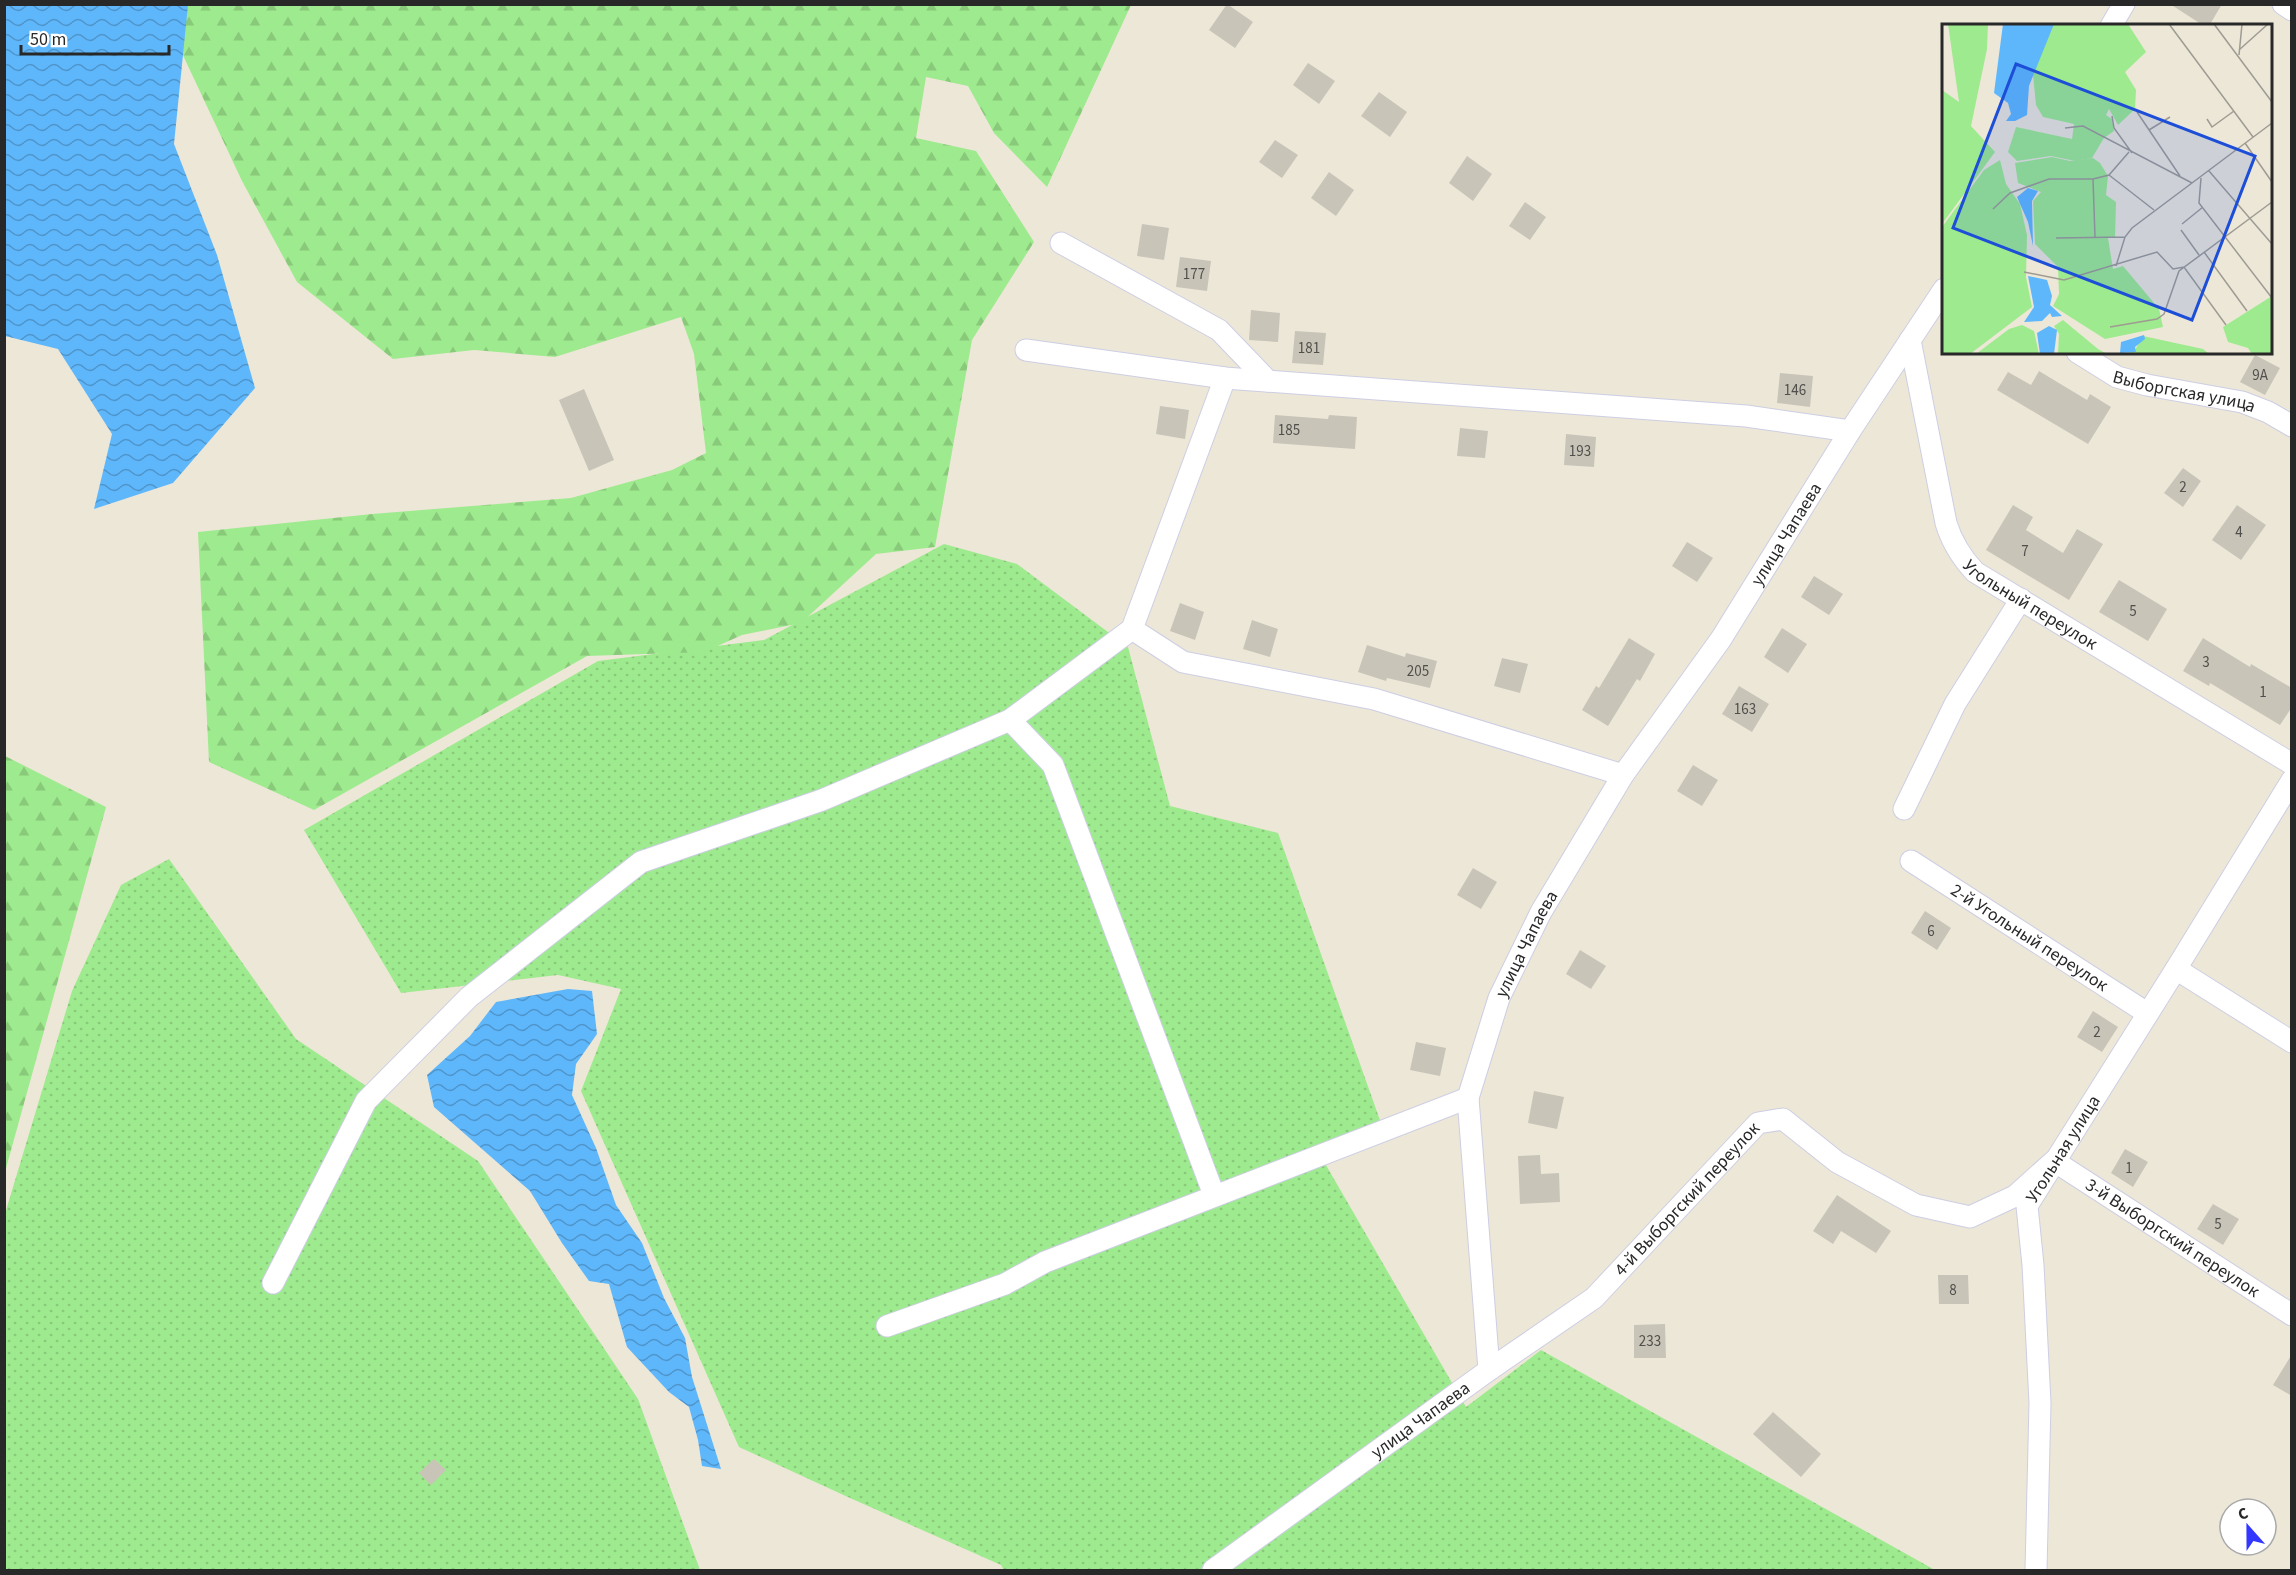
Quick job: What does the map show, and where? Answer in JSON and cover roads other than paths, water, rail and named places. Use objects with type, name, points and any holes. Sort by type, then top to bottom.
[{"type":"street","points":[[2112,24],[2124,4]]},
{"type":"street","points":[[2283,4],[2292,10]]},
{"type":"street","points":[[1061,243],[1219,330],[1268,381]]},
{"type":"street","name":"улица Чапаева","points":[[1213,1570],[1489,1370],[1468,1098],[1499,998],[1541,912],[1623,775],[1721,639],[1850,431],[1942,292]]},
{"type":"street","name":"Угольный переулок","points":[[1910,340],[1950,537],[1964,561],[1975,572],[2292,764]]},
{"type":"street","points":[[1026,350],[1225,378],[1746,416],[1850,431]]},
{"type":"street","name":"Выборгская улица","points":[[2080,354],[2117,376],[2147,385],[2242,402],[2268,412],[2292,426]]},
{"type":"street","points":[[273,1283],[366,1101],[469,997],[641,862],[822,800],[1010,720],[1132,629],[1225,378]]},
{"type":"street","points":[[1904,809],[1955,704],[2021,599]]},
{"type":"street","points":[[1132,629],[1183,662],[1374,699],[1623,775]]},
{"type":"street","points":[[1010,720],[1053,765],[1214,1195]]},
{"type":"street","name":"Угольная улица","points":[[2036,1570],[2040,1403],[2033,1266],[2027,1206],[2292,780]]},
{"type":"street","name":"2-й Угольный переулок","points":[[1911,861],[2147,1013]]},
{"type":"street","points":[[2176,969],[2292,1042]]},
{"type":"street","points":[[887,1326],[1005,1284],[1045,1263],[1214,1195],[1468,1098]]},
{"type":"street","name":"4-й Выборгский переулок","points":[[1489,1370],[1594,1298],[1758,1123],[1784,1119],[1837,1162],[1916,1205],[1970,1217],[2015,1196],[2054,1161]]},
{"type":"street","name":"3-й Выборгский переулок","points":[[2054,1161],[2292,1315]]},
{"type":"water","points":[[5,4],[188,5],[174,144],[217,255],[255,388],[173,483],[94,509],[112,434],[58,349],[5,336]]},
{"type":"water","points":[[568,989],[592,991],[597,1034],[576,1064],[572,1095],[596,1148],[616,1205],[642,1243],[664,1298],[685,1338],[692,1377],[721,1469],[702,1466],[689,1407],[669,1392],[627,1347],[609,1284],[589,1281],[530,1191],[434,1107],[427,1075],[470,1036],[496,1002]]}]
